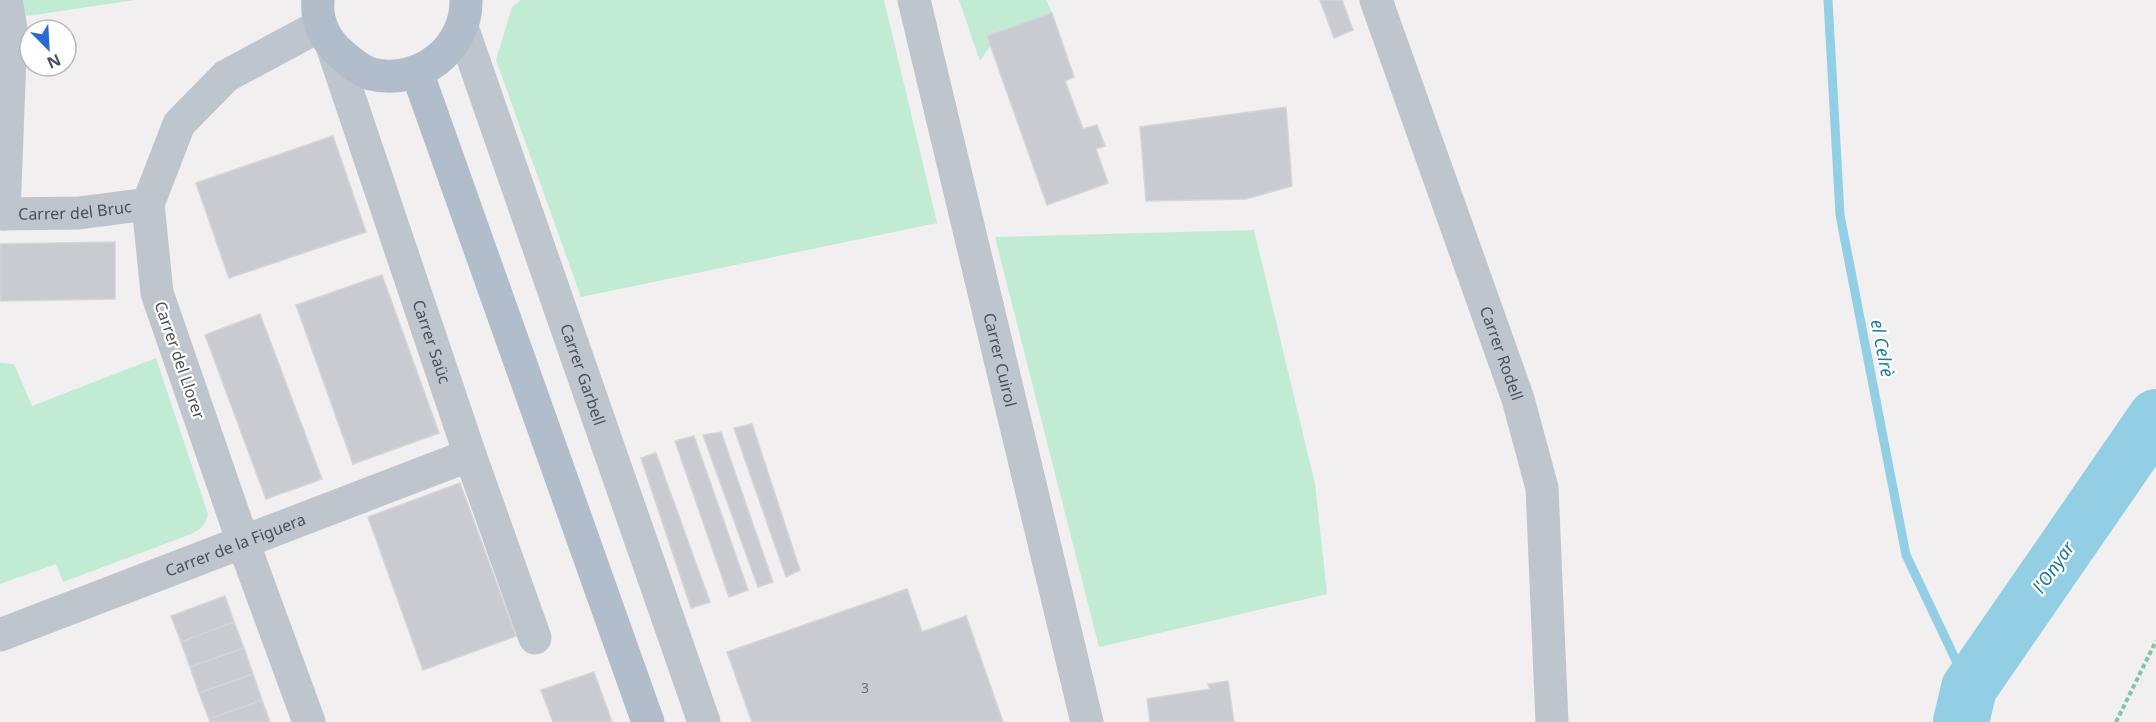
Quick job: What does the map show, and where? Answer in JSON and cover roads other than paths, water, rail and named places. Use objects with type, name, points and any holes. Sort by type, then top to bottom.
[{"type":"main road","points":[[324,23],[355,67],[370,74],[386,76],[417,72],[445,54],[464,13]]},
{"type":"main road","points":[[417,72],[648,722]]},
{"type":"street","points":[[2,214],[11,29],[6,0]]},
{"type":"street","name":"Carrer Cuirol","points":[[914,0],[1087,722]]},
{"type":"street","name":"Carrer Rodell","points":[[1376,0],[1518,399],[1542,488],[1552,722]]},
{"type":"street","name":"Carrer Garbell","points":[[464,13],[704,722]]},
{"type":"street","name":"Carrer del Llorer","points":[[309,722],[243,542],[157,293],[148,204],[179,124],[226,76],[324,23]]},
{"type":"street","name":"Carrer Saüc","points":[[324,23],[534,638]]},
{"type":"street","name":"Carrer del Bruc","points":[[2,214],[79,213],[148,204]]},
{"type":"street","name":"Carrer de la Figuera","points":[[0,635],[470,455]]},
{"type":"waterway","name":"el Celrè","points":[[1828,0],[1840,215],[1906,555],[1969,688]]},
{"type":"waterway","name":"l'Onyar","points":[[1961,722],[1969,688],[2156,417]]}]
